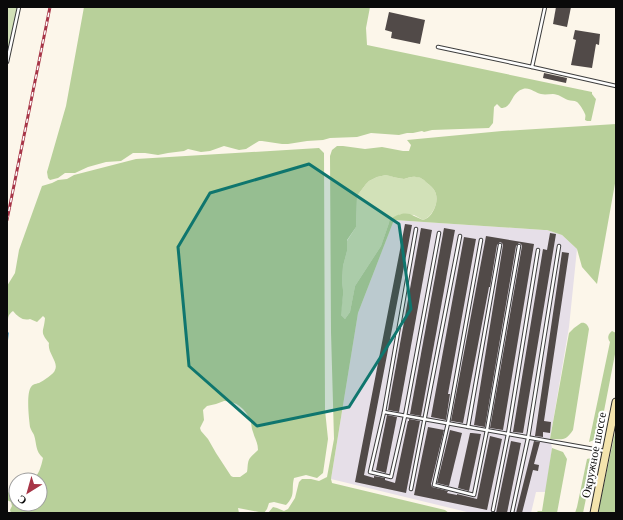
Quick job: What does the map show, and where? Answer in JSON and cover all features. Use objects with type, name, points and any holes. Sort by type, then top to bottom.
[{"type":"main road","name":"Окружное шоссе","points":[[594,513],[616,402]]},
{"type":"lane","points":[[7,62],[19,7]]},
{"type":"lane","points":[[532,67],[545,7]]},
{"type":"lane","points":[[438,47],[616,86]]},
{"type":"lane","points":[[416,228],[384,412],[370,472],[390,477],[405,416],[438,233]]},
{"type":"lane","points":[[412,489],[460,236]]},
{"type":"lane","points":[[481,240],[448,423],[434,485],[474,495],[487,430],[519,246]]},
{"type":"lane","points":[[468,427],[500,245]]},
{"type":"lane","points":[[512,513],[528,438],[559,246]]},
{"type":"lane","points":[[493,510],[508,434],[538,250]]},
{"type":"lane","points":[[384,412],[606,451]]},
{"type":"highlighted area","points":[[309,164],[399,224],[411,309],[349,407],[257,426],[189,366],[178,247],[210,193]]},
{"type":"shaded area","points":[[394,220],[547,230],[562,235],[577,249],[569,327],[550,439],[552,448],[546,492],[536,492],[531,513],[471,513],[331,479],[358,313]]},
{"type":"green space","points":[[7,7],[21,7],[7,69]]},
{"type":"green space","points":[[84,7],[370,7],[366,28],[367,45],[592,92],[596,99],[591,121],[585,120],[584,113],[576,101],[568,100],[555,94],[542,94],[530,89],[523,89],[516,94],[508,106],[501,108],[497,104],[494,107],[493,123],[489,128],[432,130],[399,135],[371,133],[357,137],[330,138],[288,144],[259,141],[246,149],[239,150],[224,146],[210,151],[201,152],[188,149],[158,155],[133,153],[121,161],[106,162],[88,167],[75,173],[65,173],[58,178],[50,180],[47,172],[66,106]]},
{"type":"green space","points":[[616,124],[616,178],[597,284],[582,267],[577,249],[562,235],[547,230],[394,220],[358,313],[331,479],[332,483],[445,510],[449,513],[268,513],[273,507],[284,511],[288,509],[295,498],[299,482],[302,479],[319,481],[327,477],[334,439],[331,332],[330,156],[332,150],[337,146],[343,146],[365,149],[382,147],[409,151],[411,145],[407,140],[502,131]],"holes":[[[386,175],[404,179],[413,177],[422,179],[432,187],[435,192],[437,197],[436,204],[428,218],[423,220],[411,214],[405,213],[390,220],[381,246],[355,286],[350,312],[345,319],[341,315],[343,266],[347,251],[347,240],[356,227],[357,196],[369,181]]]},
{"type":"green space","points":[[319,148],[324,153],[325,410],[328,439],[323,473],[317,478],[306,475],[294,478],[292,495],[286,505],[274,502],[269,503],[264,513],[238,508],[239,513],[11,513],[48,512],[48,472],[39,472],[43,458],[37,450],[34,435],[30,427],[28,407],[29,390],[34,384],[41,382],[51,375],[56,367],[49,343],[43,334],[45,318],[43,316],[37,322],[30,319],[21,318],[13,311],[9,315],[7,322],[7,286],[15,273],[19,250],[42,186],[58,180],[67,179],[74,175],[136,159]],"holes":[[[224,401],[233,402],[246,412],[251,422],[258,448],[249,460],[247,472],[240,477],[231,476],[200,428],[204,420],[203,410],[207,406]]]},
{"type":"green space","points":[[386,175],[404,179],[413,177],[421,178],[432,187],[435,192],[437,197],[436,204],[431,214],[423,220],[414,215],[400,214],[389,223],[381,246],[355,286],[350,312],[345,319],[341,315],[343,266],[347,251],[347,241],[356,227],[357,196],[369,181]]},
{"type":"green space","points":[[581,323],[586,324],[589,329],[573,430],[565,438],[550,439],[569,333]]},
{"type":"green space","points":[[612,331],[616,333],[616,349],[599,437],[589,442],[610,342],[608,336]]},
{"type":"green space","points":[[616,428],[616,513],[598,513]]},
{"type":"green space","points":[[552,448],[563,452],[567,459],[557,513],[536,513],[538,511],[542,511]]},
{"type":"green space","points":[[591,458],[594,460],[583,513],[575,513],[587,459]]},
{"type":"building","points":[[556,7],[571,7],[567,27],[553,24]]},
{"type":"building","points":[[389,12],[425,20],[420,44],[391,38],[392,32],[385,30]]},
{"type":"building","points":[[575,30],[600,34],[599,45],[596,44],[592,68],[571,65],[576,40],[573,39]]},
{"type":"building","points":[[544,73],[567,78],[566,83],[543,78]]},
{"type":"building","points":[[405,224],[412,225],[364,475],[374,478],[374,476],[385,478],[385,480],[395,483],[408,421],[409,419],[420,421],[406,493],[355,482]]},
{"type":"building","points":[[421,228],[432,230],[399,412],[388,410]]},
{"type":"building","points":[[444,228],[455,230],[421,416],[410,414]]},
{"type":"building","points":[[550,233],[556,234],[523,433],[513,432],[543,249],[547,250]]},
{"type":"building","points":[[486,236],[534,244],[503,430],[490,428],[522,246],[519,243],[516,246],[485,427],[474,425],[503,245],[500,242],[497,245],[463,423],[451,421]]},
{"type":"building","points":[[464,237],[476,239],[448,394],[450,394],[446,420],[431,417]]},
{"type":"building","points":[[562,252],[569,253],[544,421],[551,422],[550,433],[543,432],[543,437],[535,436]]},
{"type":"building","points":[[387,415],[397,417],[386,473],[376,470]]},
{"type":"building","points":[[428,427],[444,430],[431,484],[432,487],[448,491],[447,493],[477,499],[490,436],[502,439],[487,510],[414,495]]},
{"type":"building","points":[[450,430],[462,433],[449,486],[437,483]]},
{"type":"building","points":[[470,433],[481,434],[469,491],[458,488]]},
{"type":"building","points":[[511,441],[521,443],[507,513],[496,513]]},
{"type":"building","points":[[534,441],[540,442],[534,464],[539,465],[538,471],[533,470],[522,513],[516,513]]},
{"type":"waterway","points":[[7,333],[7,343]]},
{"type":"railway","points":[[7,220],[50,7]]}]
